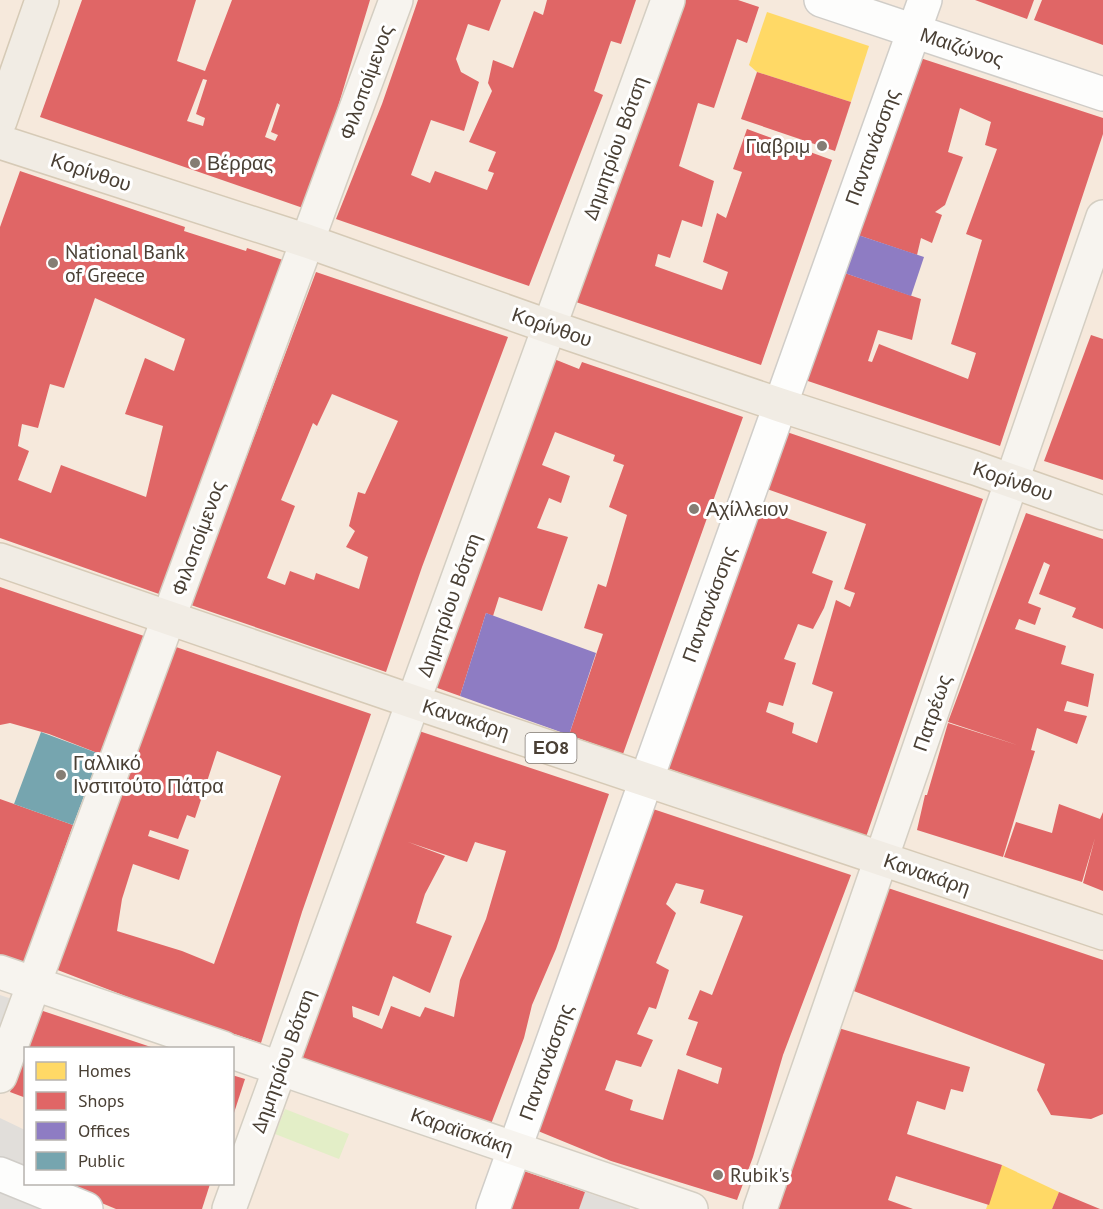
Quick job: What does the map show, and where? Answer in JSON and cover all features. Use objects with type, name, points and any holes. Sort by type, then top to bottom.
[{"type":"main road","points":[[0,121],[42,0]]},
{"type":"main road","name":"Κορίνθου","points":[[0,142],[307,240],[550,327],[1012,480],[1103,513]]},
{"type":"main road","name":"Κανακάρη","points":[[0,560],[414,702],[1103,933]]},
{"type":"street","name":"Φιλοποίμενος","points":[[0,1076],[396,0]]},
{"type":"street","name":"Δημητρίου Βότση","points":[[229,1209],[668,0]]},
{"type":"street","name":"Μαιζώνος","points":[[821,0],[1103,94]]},
{"type":"street","name":"Παντανάσσης","points":[[493,1209],[925,0]]},
{"type":"street","name":"Πατρέως","points":[[760,1209],[1103,217]]},
{"type":"street","points":[[0,972],[220,1047]]},
{"type":"street","name":"Καραϊσκάκη","points":[[234,1053],[691,1209]]},
{"type":"street","points":[[0,1174],[24,1184]]},
{"type":"street","points":[[27,1185],[86,1209]]},
{"type":"shaded area","points":[[0,0],[1103,0],[1103,1209],[86,1209],[27,1185],[234,1185],[234,1047],[24,1047],[24,1184],[0,1174]]},
{"type":"shaded area","points":[[0,995],[15,1000],[0,1042]]},
{"type":"shaded area","points":[[0,1118],[24,1130],[24,1168],[0,1160]]},
{"type":"shaded area","points":[[585,1192],[630,1207],[630,1209],[579,1209]]},
{"type":"shaded area","points":[[0,1193],[39,1209],[0,1209]]},
{"type":"green space","points":[[285,1109],[349,1134],[339,1159],[275,1134]]},
{"type":"building: Homes","points":[[767,12],[869,46],[851,102],[757,72],[749,65]]},
{"type":"building: Homes","points":[[1002,1165],[1059,1192],[1052,1209],[986,1209]]},
{"type":"building: Shops","points":[[82,0],[196,0],[177,61],[205,71],[232,0],[370,0],[325,150],[303,208],[40,117]],"holes":[[[203,79],[207,80],[196,114],[205,118],[203,126],[187,121]],[[277,103],[280,105],[271,132],[278,135],[275,141],[265,137]]]},
{"type":"building: Shops","points":[[418,0],[501,0],[489,31],[468,24],[456,59],[461,72],[479,82],[464,131],[431,120],[411,175],[430,183],[435,171],[487,190],[494,173],[488,171],[496,152],[469,142],[492,91],[488,83],[493,60],[513,68],[534,11],[543,15],[547,0],[636,0],[621,44],[611,41],[594,91],[603,95],[529,286],[336,219],[382,104]]},
{"type":"building: Shops","points":[[683,0],[738,0],[759,7],[747,43],[737,39],[714,108],[698,103],[679,166],[714,181],[702,227],[682,220],[670,258],[658,254],[655,266],[722,290],[728,272],[703,262],[717,213],[726,218],[742,172],[733,169],[747,129],[832,160],[761,365],[570,300],[654,88]]},
{"type":"building: Shops","points":[[975,0],[1034,0],[1027,19]]},
{"type":"building: Shops","points":[[1042,0],[1103,0],[1103,45],[1034,20]]},
{"type":"building: Shops","points":[[908,54],[1103,118],[1103,134],[1000,446],[799,378],[836,270],[921,299],[912,340],[878,330],[868,361],[872,362],[879,344],[968,379],[976,353],[951,344],[982,240],[966,234],[997,149],[985,145],[991,122],[960,108],[948,152],[963,157],[945,205],[935,212],[942,215],[932,243],[921,238],[917,255],[849,232]]},
{"type":"building: Shops","points":[[757,72],[851,102],[835,151],[741,119]]},
{"type":"building: Shops","points":[[20,171],[185,227],[184,231],[283,260],[159,594],[0,538],[0,227]],"holes":[[[95,298],[185,339],[174,371],[145,358],[125,414],[163,426],[146,497],[61,465],[51,493],[18,480],[29,451],[18,446],[22,424],[38,428],[50,384],[64,388]]]},
{"type":"building: Shops","points":[[316,272],[508,337],[422,567],[386,672],[191,605]],"holes":[[[332,394],[398,421],[365,494],[358,492],[349,526],[355,531],[346,547],[368,557],[359,589],[316,573],[314,580],[290,571],[285,585],[267,578],[295,506],[281,500],[313,423],[317,426]]]},
{"type":"building: Shops","points":[[1091,335],[1103,339],[1103,480],[1044,461]]},
{"type":"building: Shops","points":[[549,357],[579,369],[582,362],[743,417],[623,754],[569,735],[603,634],[584,628],[598,584],[606,587],[627,515],[609,507],[624,465],[613,461],[615,455],[555,432],[542,465],[570,476],[561,503],[549,498],[537,528],[568,537],[542,611],[499,597],[493,616],[486,613],[460,696],[429,685]]},
{"type":"building: Shops","points":[[781,430],[983,499],[866,837],[664,767],[755,507],[827,532],[812,573],[833,581],[824,608],[813,629],[798,624],[784,659],[796,663],[783,706],[769,702],[766,712],[794,723],[792,733],[817,743],[833,692],[812,684],[836,600],[850,607],[855,593],[844,589],[866,524],[761,487]]},
{"type":"building: Shops","points":[[1026,513],[1103,539],[1103,629],[1072,617],[1076,608],[1039,594],[1050,565],[1044,562],[1028,603],[1041,608],[1035,625],[1019,619],[1015,629],[1066,646],[1061,664],[1094,674],[1088,707],[1067,701],[1064,711],[1087,716],[1077,744],[1037,728],[1031,750],[1035,751],[1003,857],[917,830],[925,795],[927,795],[948,723],[1020,746],[948,722]]},
{"type":"building: Shops","points":[[0,587],[144,636],[100,754],[49,734],[10,723],[0,725]]},
{"type":"building: Shops","points":[[176,647],[371,714],[302,912],[261,1043],[154,1007],[55,969]],"holes":[[[217,751],[281,776],[214,964],[182,951],[117,931],[122,899],[133,864],[179,880],[189,850],[148,836],[150,830],[178,839],[187,815],[195,818]]]},
{"type":"building: Shops","points":[[410,728],[609,794],[556,949],[532,1005],[524,1038],[491,1124],[289,1053]],"holes":[[[408,842],[467,862],[475,842],[506,851],[486,919],[460,980],[454,1017],[425,1007],[420,1017],[391,1006],[382,1029],[353,1017],[352,1006],[379,1016],[393,976],[430,993],[452,936],[416,923],[425,894],[445,856]]]},
{"type":"building: Shops","points":[[0,799],[73,825],[23,965],[0,956]]},
{"type":"building: Shops","points":[[1059,804],[1100,819],[1103,812],[1103,891],[1083,883],[1095,838],[1082,882],[1004,857],[1016,822],[1052,833]]},
{"type":"building: Shops","points":[[650,808],[851,875],[783,1055],[753,1157],[737,1200],[611,1161],[538,1131]],"holes":[[[676,883],[704,890],[700,903],[743,916],[712,995],[700,990],[688,1019],[698,1022],[686,1055],[722,1068],[718,1084],[678,1069],[663,1120],[630,1110],[633,1100],[605,1090],[616,1060],[641,1067],[653,1040],[637,1034],[649,1007],[656,1009],[669,970],[656,963],[676,913],[666,904]]]},
{"type":"building: Shops","points":[[888,888],[1103,960],[1103,1114],[1091,1119],[1051,1115],[1037,1090],[1045,1064],[851,990]]},
{"type":"building: Shops","points":[[40,1010],[151,1047],[26,1047]]},
{"type":"building: Shops","points":[[835,1027],[970,1067],[963,1092],[951,1089],[945,1110],[917,1101],[907,1134],[1002,1165],[989,1205],[896,1176],[888,1200],[913,1209],[775,1209]]},
{"type":"building: Shops","points":[[24,1053],[24,1097],[10,1092]]},
{"type":"building: Shops","points":[[234,1076],[245,1079],[234,1113]]},
{"type":"building: Shops","points":[[515,1168],[585,1192],[579,1209],[501,1209]]},
{"type":"building: Shops","points":[[58,1185],[210,1185],[202,1209],[116,1209]]},
{"type":"building: Shops","points":[[1059,1192],[1100,1209],[1052,1209]]},
{"type":"building: Offices","points":[[849,232],[924,257],[911,296],[836,270]]},
{"type":"building: Offices","points":[[486,613],[596,653],[569,735],[460,696]]},
{"type":"building: Public","points":[[41,732],[100,754],[73,825],[14,804]]},
{"type":"place","name":"Γιαβριμ","points":[[822,146]]},
{"type":"place","name":"Βέρρας","points":[[195,163]]},
{"type":"place","name":"National Bank of Greece","points":[[53,263]]},
{"type":"place","name":"Αχίλλειον","points":[[694,509]]},
{"type":"place","name":"Γαλλικό Ινστιτούτο Πάτρα","points":[[61,775]]},
{"type":"place","name":"Rubik's","points":[[718,1175]]}]
